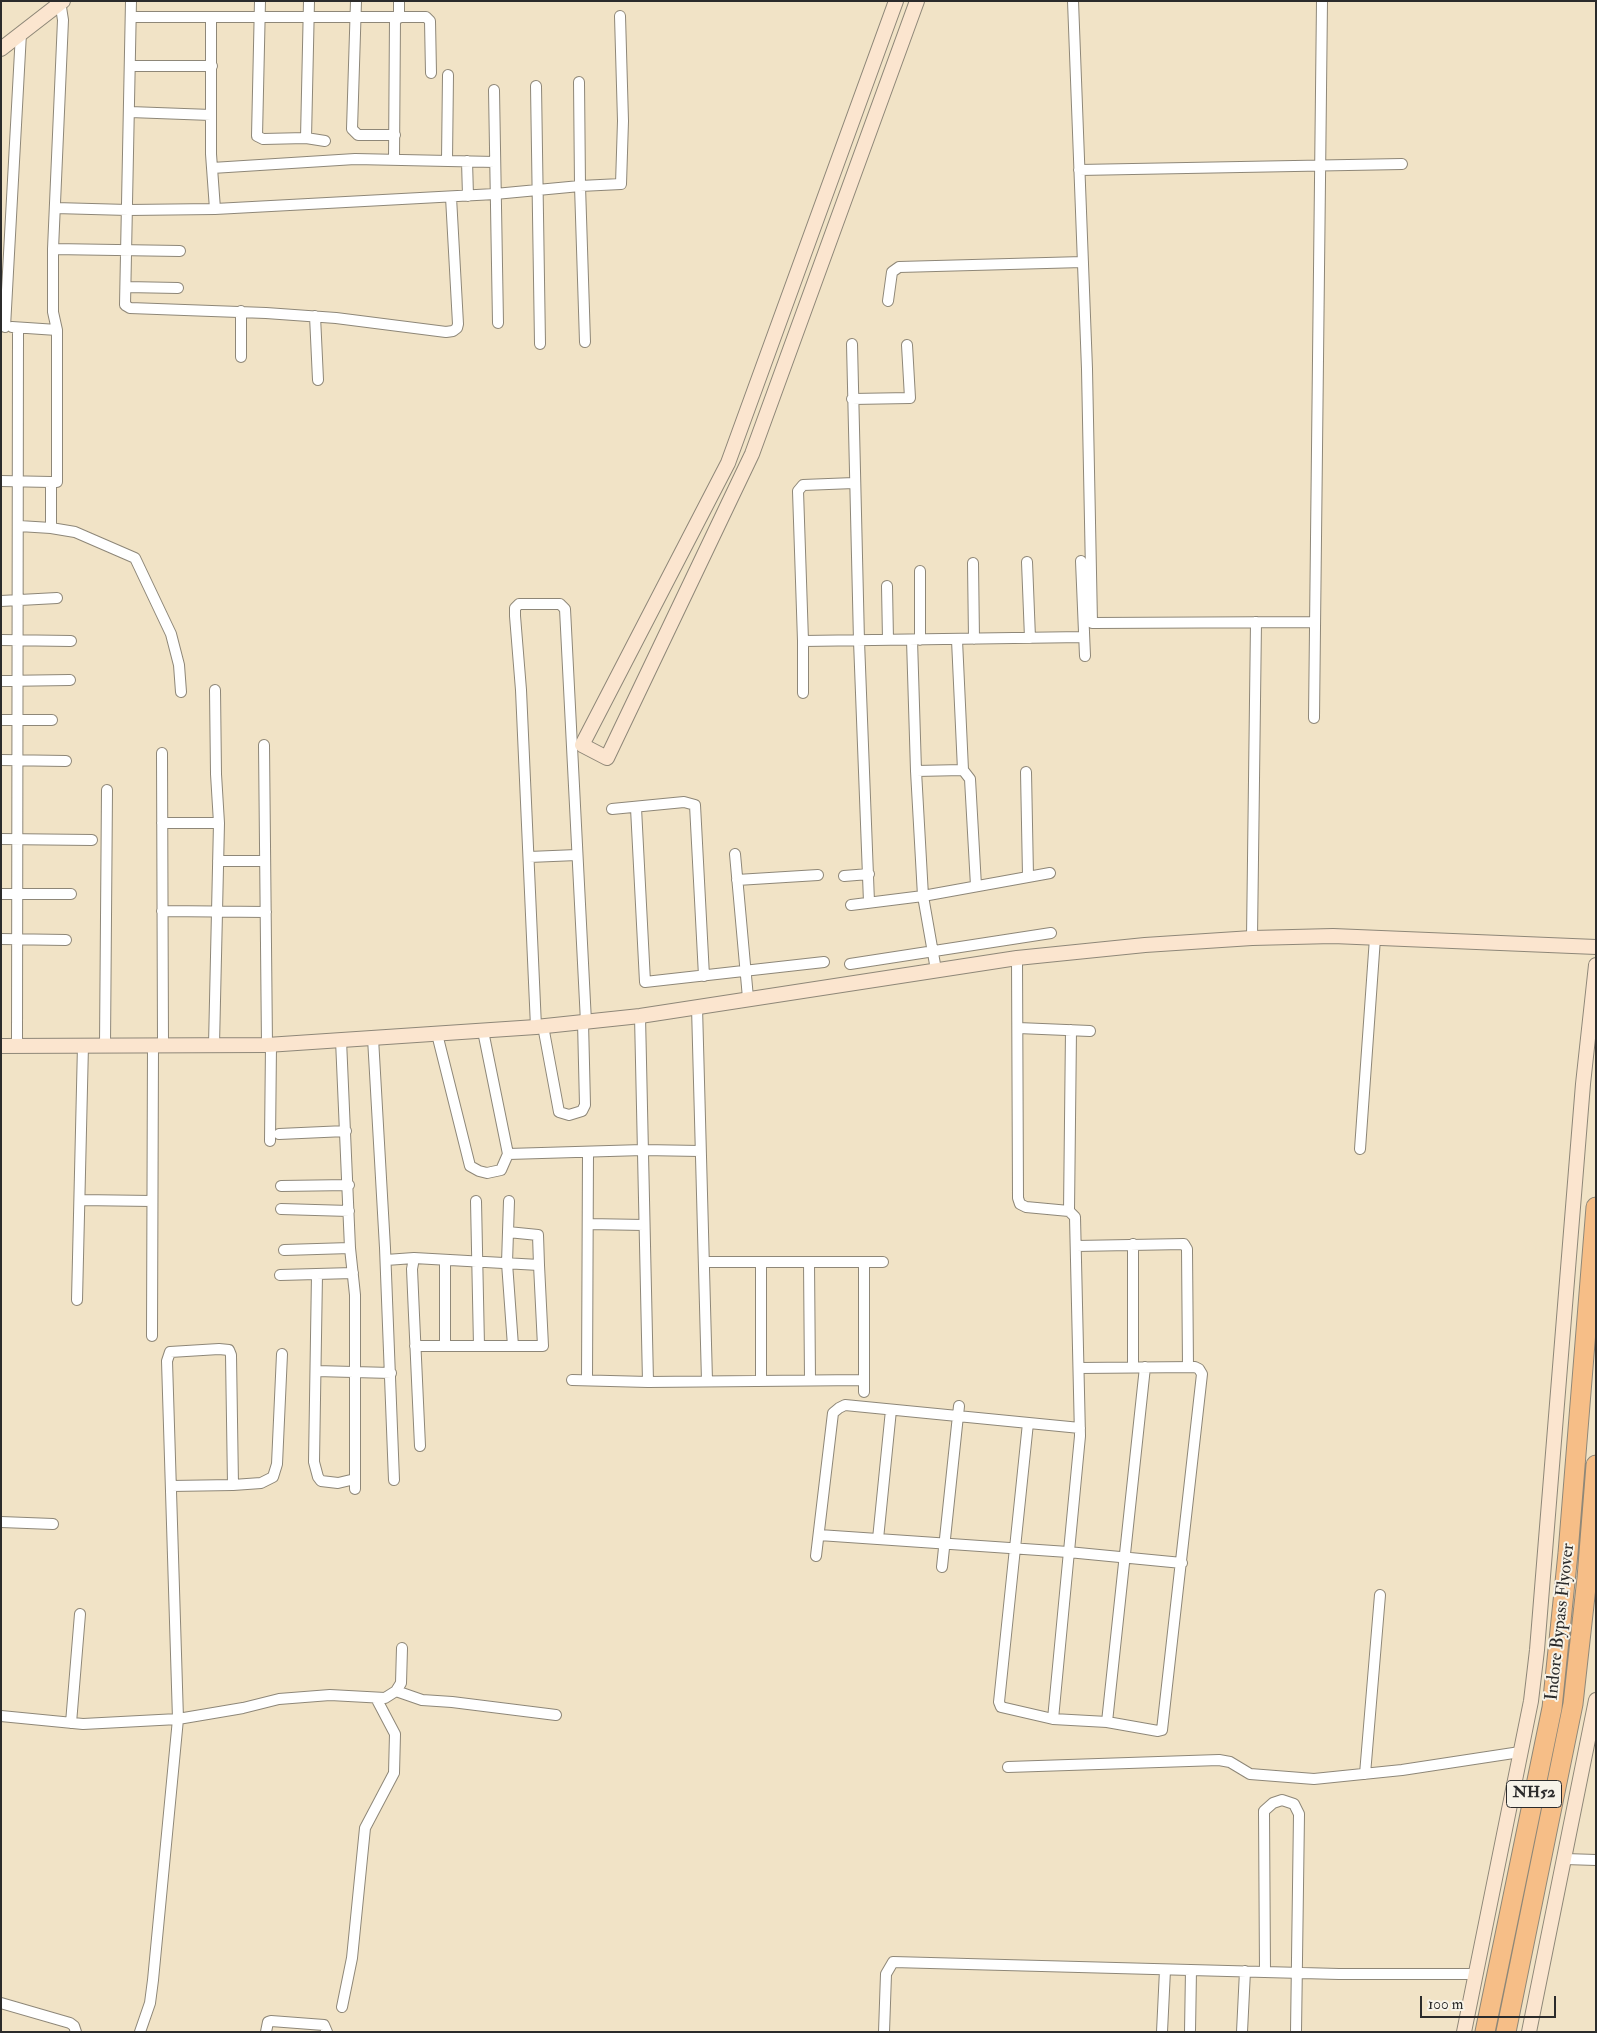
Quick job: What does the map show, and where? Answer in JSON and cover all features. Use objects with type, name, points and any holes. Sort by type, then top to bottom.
[{"type":"highway","name":"Indore Bypass Flyover","points":[[1485,2032],[1552,1708],[1568,1553],[1596,1207]]},
{"type":"highway","name":"Indore Bypass Flyover","points":[[1506,2032],[1573,1704],[1596,1466]]},
{"type":"street","points":[[131,1],[125,305],[130,308],[241,311],[315,316],[446,332],[457,328],[451,196]]},
{"type":"street","points":[[260,1],[257,136],[264,139],[306,138],[325,140]]},
{"type":"street","points":[[306,138],[309,1]]},
{"type":"street","points":[[356,1],[352,129],[358,135],[395,135]]},
{"type":"street","points":[[394,159],[399,1]]},
{"type":"street","points":[[896,1],[728,463],[582,745],[607,758],[752,454],[917,1]]},
{"type":"street","points":[[1073,1],[1083,262],[1092,623],[1314,622]]},
{"type":"street","points":[[1314,718],[1322,1]]},
{"type":"street","points":[[1,49],[61,2]]},
{"type":"street","points":[[1,481],[57,482],[57,330],[54,312],[53,249],[63,20],[61,2]]},
{"type":"street","points":[[55,208],[128,210],[215,209],[468,196],[538,189],[617,185],[622,181],[620,16]]},
{"type":"street","points":[[131,17],[426,17],[430,21],[431,73]]},
{"type":"street","points":[[211,18],[212,168],[215,209]]},
{"type":"street","points":[[22,33],[3,327],[57,330]]},
{"type":"street","points":[[130,66],[212,66]]},
{"type":"street","points":[[447,160],[448,75]]},
{"type":"street","points":[[579,82],[585,342]]},
{"type":"street","points":[[536,86],[540,344]]},
{"type":"street","points":[[494,90],[494,194],[498,323]]},
{"type":"street","points":[[130,112],[211,115]]},
{"type":"street","points":[[212,168],[308,161],[394,159],[495,162]]},
{"type":"street","points":[[467,161],[468,196]]},
{"type":"street","points":[[1080,170],[1402,164]]},
{"type":"street","points":[[53,249],[180,251]]},
{"type":"street","points":[[888,301],[892,272],[899,267],[1083,262]]},
{"type":"street","points":[[126,287],[178,288]]},
{"type":"street","points":[[241,311],[241,358]]},
{"type":"street","points":[[315,316],[318,380]]},
{"type":"street","points":[[17,1046],[18,328]]},
{"type":"street","points":[[852,344],[854,483],[869,902]]},
{"type":"street","points":[[852,399],[910,398],[907,345]]},
{"type":"street","points":[[51,482],[51,528]]},
{"type":"street","points":[[803,693],[804,641],[798,491],[803,485],[854,483]]},
{"type":"street","points":[[19,526],[75,532],[135,558],[171,634],[179,665],[181,692]]},
{"type":"street","points":[[1081,561],[1085,656]]},
{"type":"street","points":[[1027,562],[1030,638]]},
{"type":"street","points":[[973,563],[974,639]]},
{"type":"street","points":[[920,571],[916,640],[916,771],[923,896],[936,970]]},
{"type":"street","points":[[887,586],[888,640]]},
{"type":"street","points":[[1,601],[18,602],[57,598]]},
{"type":"street","points":[[519,604],[560,604],[565,609],[577,855],[584,1022],[585,1105],[582,1111],[570,1116],[559,1112],[540,1026],[515,616],[515,608],[519,604]]},
{"type":"street","points":[[1252,938],[1256,622]]},
{"type":"street","points":[[804,641],[1084,637]]},
{"type":"street","points":[[1,640],[71,641]]},
{"type":"street","points":[[957,640],[963,770],[970,779],[976,886]]},
{"type":"street","points":[[1,681],[70,680]]},
{"type":"street","points":[[214,1044],[219,823],[216,774],[215,690]]},
{"type":"street","points":[[1,720],[52,720]]},
{"type":"street","points":[[264,745],[270,1141]]},
{"type":"street","points":[[152,1336],[152,1201],[162,911],[162,753]]},
{"type":"street","points":[[1,760],[66,761]]},
{"type":"street","points":[[916,771],[963,770]]},
{"type":"street","points":[[1026,772],[1028,876]]},
{"type":"street","points":[[105,1045],[107,790]]},
{"type":"street","points":[[612,809],[684,802],[695,805],[704,976]]},
{"type":"street","points":[[636,808],[645,982],[824,962]]},
{"type":"street","points":[[162,823],[219,823]]},
{"type":"street","points":[[1,839],[92,840]]},
{"type":"street","points":[[735,854],[744,971],[748,998]]},
{"type":"street","points":[[529,857],[577,855]]},
{"type":"street","points":[[218,861],[265,861]]},
{"type":"street","points":[[850,905],[923,896],[1050,873]]},
{"type":"street","points":[[844,876],[868,874]]},
{"type":"street","points":[[737,880],[818,875]]},
{"type":"street","points":[[1,894],[71,894]]},
{"type":"street","points":[[162,911],[266,912]]},
{"type":"street","points":[[850,964],[1051,933]]},
{"type":"street","points":[[1,1046],[269,1045],[483,1031],[640,1016],[1016,958],[1125,947],[1252,938],[1375,938],[1596,947]]},
{"type":"street","points":[[1360,1149],[1375,938]]},
{"type":"street","points":[[1,939],[66,940]]},
{"type":"street","points":[[1016,958],[1018,1198],[1020,1204],[1035,1210],[1070,1211]]},
{"type":"street","points":[[1464,2032],[1531,1701],[1537,1650],[1583,1084],[1596,965]]},
{"type":"street","points":[[697,1007],[707,1381]]},
{"type":"street","points":[[640,1016],[648,1382]]},
{"type":"street","points":[[1018,1028],[1090,1031]]},
{"type":"street","points":[[1053,1719],[1080,1428],[1075,1217],[1070,1211],[1071,1030]]},
{"type":"street","points":[[437,1034],[470,1166],[479,1171],[487,1172],[501,1170],[508,1154],[483,1031]]},
{"type":"street","points":[[374,1038],[386,1260],[394,1480]]},
{"type":"street","points":[[316,1274],[314,1462],[321,1481],[355,1484],[355,1295],[350,1248],[349,1185],[341,1040]]},
{"type":"street","points":[[77,1300],[84,1045]]},
{"type":"street","points":[[279,1134],[346,1131]]},
{"type":"street","points":[[508,1154],[643,1150],[700,1151]]},
{"type":"street","points":[[587,1380],[588,1153]]},
{"type":"street","points":[[281,1186],[349,1185]]},
{"type":"street","points":[[80,1200],[152,1201]]},
{"type":"street","points":[[476,1201],[479,1346]]},
{"type":"street","points":[[509,1201],[507,1263],[512,1346]]},
{"type":"street","points":[[281,1209],[349,1210]]},
{"type":"street","points":[[588,1224],[644,1225]]},
{"type":"street","points":[[415,1346],[543,1346],[538,1235],[508,1232]]},
{"type":"street","points":[[1133,1244],[1133,1367]]},
{"type":"street","points":[[1076,1246],[1184,1244],[1187,1249],[1188,1367]]},
{"type":"street","points":[[284,1250],[350,1248]]},
{"type":"street","points":[[386,1260],[414,1258],[539,1265]]},
{"type":"street","points":[[414,1258],[412,1269],[420,1446]]},
{"type":"street","points":[[445,1260],[445,1346]]},
{"type":"street","points":[[704,1262],[883,1262]]},
{"type":"street","points":[[761,1262],[761,1380]]},
{"type":"street","points":[[809,1262],[810,1380]]},
{"type":"street","points":[[864,1262],[864,1392]]},
{"type":"street","points":[[280,1275],[353,1273]]},
{"type":"street","points":[[140,2032],[150,2003],[153,1980],[178,1719],[168,1355],[170,1352],[219,1349],[229,1350],[231,1354],[233,1485]]},
{"type":"street","points":[[171,1486],[261,1483],[272,1477],[277,1464],[282,1354]]},
{"type":"street","points":[[1108,1722],[1145,1367]]},
{"type":"street","points":[[1028,1423],[999,1702],[1004,1708],[1053,1719],[1108,1722],[1162,1730],[1202,1374],[1199,1369],[1188,1367],[1078,1368]]},
{"type":"street","points":[[316,1371],[390,1373]]},
{"type":"street","points":[[572,1380],[648,1382],[864,1380]]},
{"type":"street","points":[[816,1556],[834,1413],[845,1405],[891,1410],[958,1411],[1028,1423],[1080,1428]]},
{"type":"street","points":[[878,1539],[891,1410]]},
{"type":"street","points":[[942,1567],[958,1411]]},
{"type":"street","points":[[1,1522],[53,1524]]},
{"type":"street","points":[[819,1535],[1068,1552],[1182,1563]]},
{"type":"street","points":[[1365,1774],[1380,1595]]},
{"type":"street","points":[[71,1723],[80,1614]]},
{"type":"street","points":[[1,1716],[71,1723],[178,1719],[243,1708],[279,1699],[330,1695],[385,1698],[396,1691],[401,1683],[402,1648]]},
{"type":"street","points":[[396,1691],[422,1700],[556,1715]]},
{"type":"street","points":[[342,2007],[352,1958],[364,1828],[394,1774],[395,1734],[376,1698]]},
{"type":"street","points":[[1529,2032],[1596,1700]]},
{"type":"street","points":[[1008,1767],[1219,1760],[1230,1762],[1244,1771],[1259,1775],[1314,1779],[1365,1774],[1520,1752]]},
{"type":"street","points":[[1265,1972],[1264,1811],[1273,1803],[1282,1800],[1294,1804],[1299,1814],[1296,2032]]},
{"type":"street","points":[[1565,1859],[1596,1860]]},
{"type":"street","points":[[884,2032],[886,1974],[893,1962],[1298,1973],[1475,1974]]},
{"type":"street","points":[[1162,2032],[1165,1970]]},
{"type":"street","points":[[1190,2032],[1191,1970]]},
{"type":"street","points":[[1242,2032],[1245,1971]]},
{"type":"street","points":[[1,2002],[70,2023],[74,2026],[76,2032]]},
{"type":"street","points":[[266,2032],[268,2022],[271,2021],[324,2025],[327,2032]]}]
